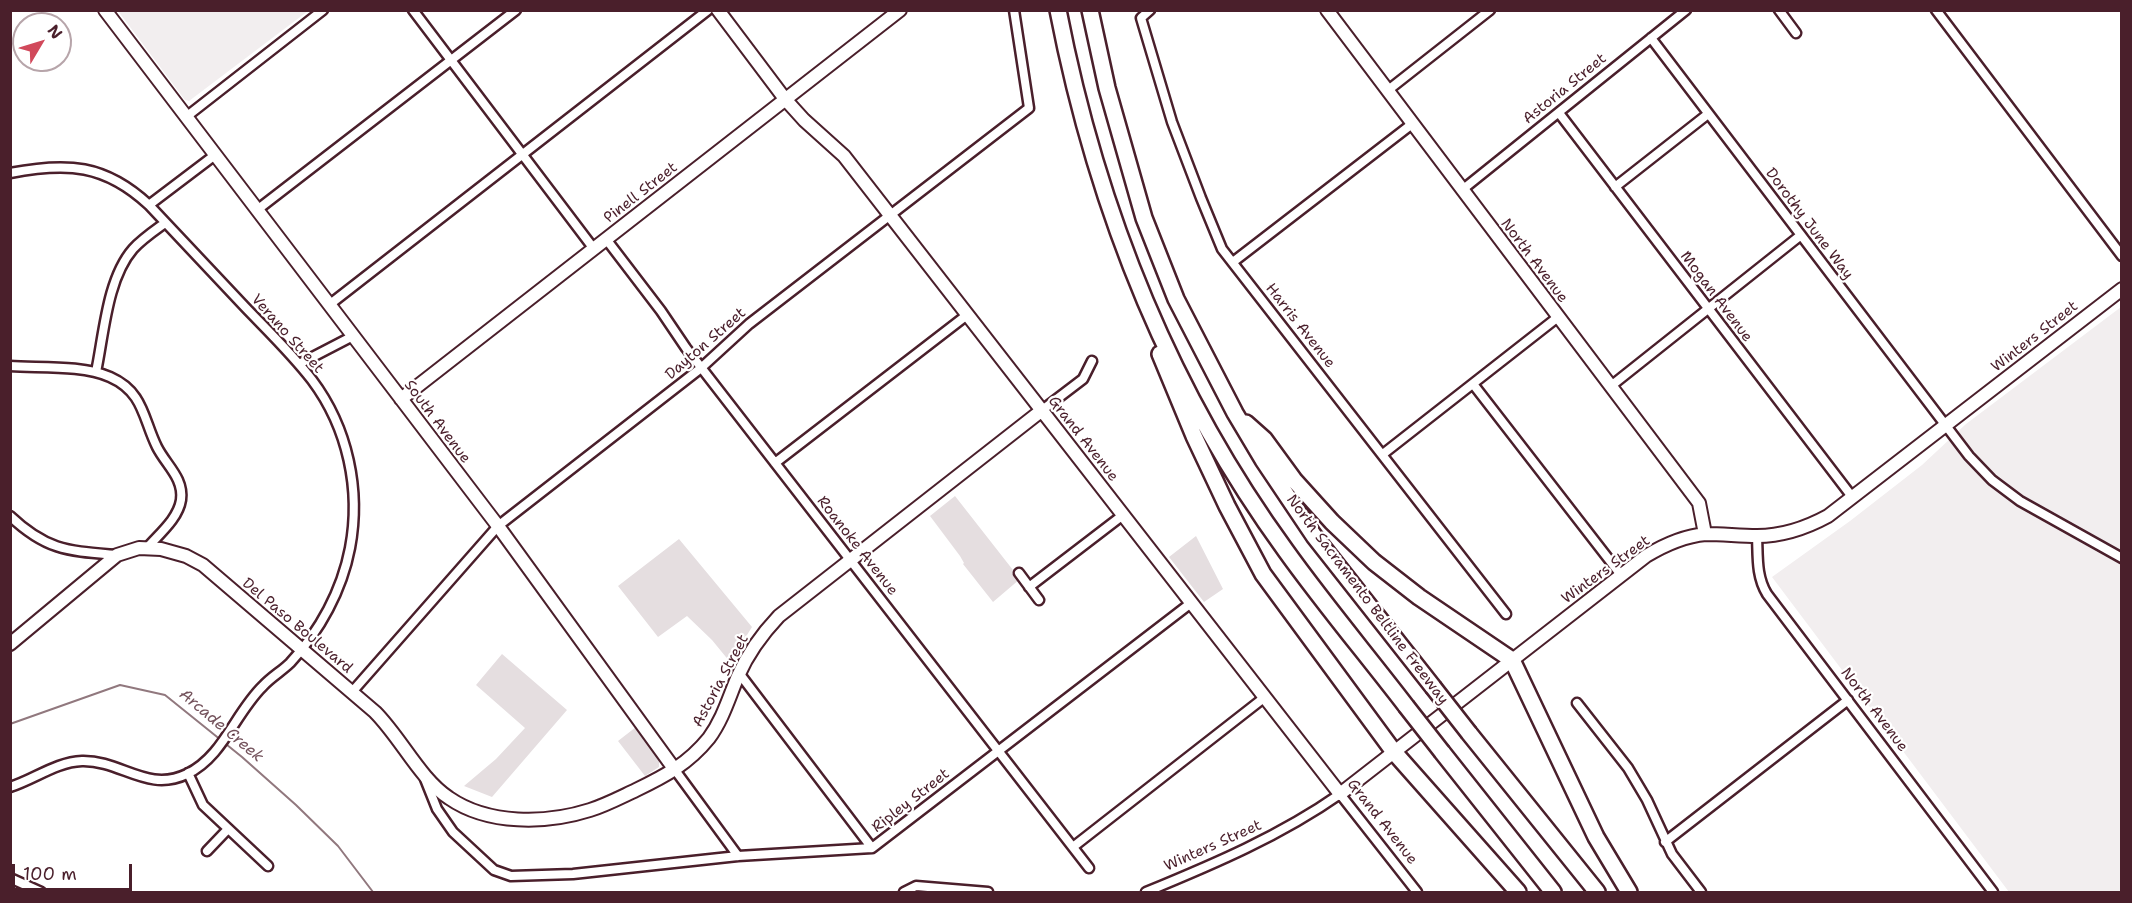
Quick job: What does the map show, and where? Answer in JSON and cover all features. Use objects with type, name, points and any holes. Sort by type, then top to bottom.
[{"type":"highway","points":[[1058,10],[1071,79],[1097,172],[1144,314],[1194,436],[1227,506],[1263,574],[1394,752],[1518,892]]},
{"type":"highway","name":"North Sacramento Beltline Freeway","points":[[1090,10],[1107,88],[1144,218],[1176,299],[1235,413],[1263,460],[1314,536],[1597,892]]},
{"type":"highway","points":[[1129,263],[1154,321],[1193,400],[1237,477],[1285,551],[1553,892]]},
{"type":"highway","points":[[1235,413],[1264,439],[1294,480],[1332,522],[1374,562],[1419,597],[1512,660],[1596,837],[1629,892]]},
{"type":"street","name":"South Avenue","points":[[105,10],[498,526],[738,856]]},
{"type":"street","points":[[186,117],[323,10]]},
{"type":"street","points":[[413,10],[594,249]]},
{"type":"street","points":[[258,210],[516,10]]},
{"type":"street","points":[[329,305],[708,10]]},
{"type":"street","name":"Grand Avenue","points":[[718,10],[785,99],[804,120],[844,156],[1418,892]]},
{"type":"street","name":"Pinell Street","points":[[401,399],[900,10]]},
{"type":"street","name":"Dayton Street","points":[[352,692],[498,526],[701,368],[748,324],[1029,108],[1014,10]]},
{"type":"street","name":"Harris Avenue","points":[[1150,10],[1141,18],[1166,101],[1191,173],[1222,249],[1506,614]]},
{"type":"street","name":"North Avenue","points":[[1327,10],[1699,503],[1705,534]]},
{"type":"street","points":[[1387,91],[1490,10]]},
{"type":"street","name":"Astoria Street","points":[[1461,190],[1686,10]]},
{"type":"street","points":[[1779,10],[1796,33]]},
{"type":"street","points":[[1936,10],[2121,256]]},
{"type":"street","name":"Dorothy June Way","points":[[1651,38],[1969,456],[1992,480],[2020,501],[2121,558]]},
{"type":"street","name":"Mogan Avenue","points":[[1559,113],[1853,498]]},
{"type":"street","points":[[1615,187],[1708,114]]},
{"type":"street","points":[[1233,262],[1412,124]]},
{"type":"street","points":[[148,205],[215,155]]},
{"type":"street","name":"Verano Street","points":[[10,173],[56,166],[94,171],[128,187],[148,205],[299,364],[321,393],[338,427],[351,470],[354,514],[348,559],[326,614],[290,663],[261,687],[213,755],[188,773],[170,779],[145,779],[105,764],[82,761],[60,765],[10,787]]},
{"type":"street","points":[[96,372],[113,287],[121,267],[142,240],[165,223]]},
{"type":"street","points":[[1611,386],[1801,235]]},
{"type":"street","name":"Roanoke Avenue","points":[[606,239],[701,368],[1089,868]]},
{"type":"street","name":"Winters Street","points":[[1146,892],[1261,842],[1300,821],[1340,794],[1621,575],[1661,547],[1705,534],[1757,536],[1788,532],[1828,516],[2121,289]]},
{"type":"street","points":[[775,463],[967,315]]},
{"type":"street","points":[[1383,454],[1558,317]]},
{"type":"street","points":[[299,364],[353,336]]},
{"type":"street","name":"Astoria Street","points":[[421,770],[441,793],[478,813],[500,817],[542,819],[569,816],[609,803],[675,770],[701,747],[716,727],[748,656],[770,625],[793,604],[1083,379],[1092,361]]},
{"type":"street","points":[[10,366],[96,372],[119,382],[137,399],[144,410],[157,447],[180,484],[177,513],[147,548]]},
{"type":"street","points":[[1473,384],[1621,575]]},
{"type":"street","points":[[1029,587],[1123,515]]},
{"type":"street","points":[[10,516],[30,533],[52,546],[117,555]]},
{"type":"street","name":"North Avenue","points":[[1757,536],[1758,570],[1765,589],[1993,892]]},
{"type":"street","name":"Del Paso Boulevard","points":[[10,645],[117,555],[147,548],[174,551],[198,562],[386,722],[421,770],[437,809],[453,832],[494,870],[504,875],[518,876]]},
{"type":"street","points":[[1019,573],[1039,600]]},
{"type":"street","name":"Ripley Street","points":[[518,876],[573,874],[738,856],[872,848],[1191,603]]},
{"type":"street","points":[[739,674],[872,848]]},
{"type":"street","points":[[1073,847],[1265,698]]},
{"type":"street","points":[[1665,842],[1848,700]]},
{"type":"street","points":[[1577,703],[1634,778],[1647,800],[1665,842],[1683,872],[1701,892]]},
{"type":"street","points":[[188,773],[203,805],[268,866]]},
{"type":"street","points":[[207,851],[228,829]]},
{"type":"street","points":[[10,878],[41,892]]},
{"type":"street","points":[[904,892],[916,886],[988,892]]},
{"type":"shaded area","points":[[118,11],[308,11],[189,101],[185,100]]},
{"type":"shaded area","points":[[2121,307],[2121,892],[2009,892],[1772,577],[1850,521],[1922,465],[1966,424]]},
{"type":"shaded area","points":[[955,496],[1020,579],[993,602],[930,516]]},
{"type":"shaded area","points":[[1196,536],[1223,589],[1204,602],[1169,557]]},
{"type":"shaded area","points":[[679,539],[752,627],[730,662],[712,640],[687,616],[658,637],[618,586]]},
{"type":"shaded area","points":[[502,654],[567,710],[492,797],[464,786],[496,759],[525,728],[476,685]]},
{"type":"shaded area","points":[[636,727],[659,758],[659,767],[645,776],[618,741]]},
{"type":"waterway","name":"Arcade Creek","points":[[10,724],[120,685],[165,695],[242,757],[296,805],[338,846],[373,892]]}]
